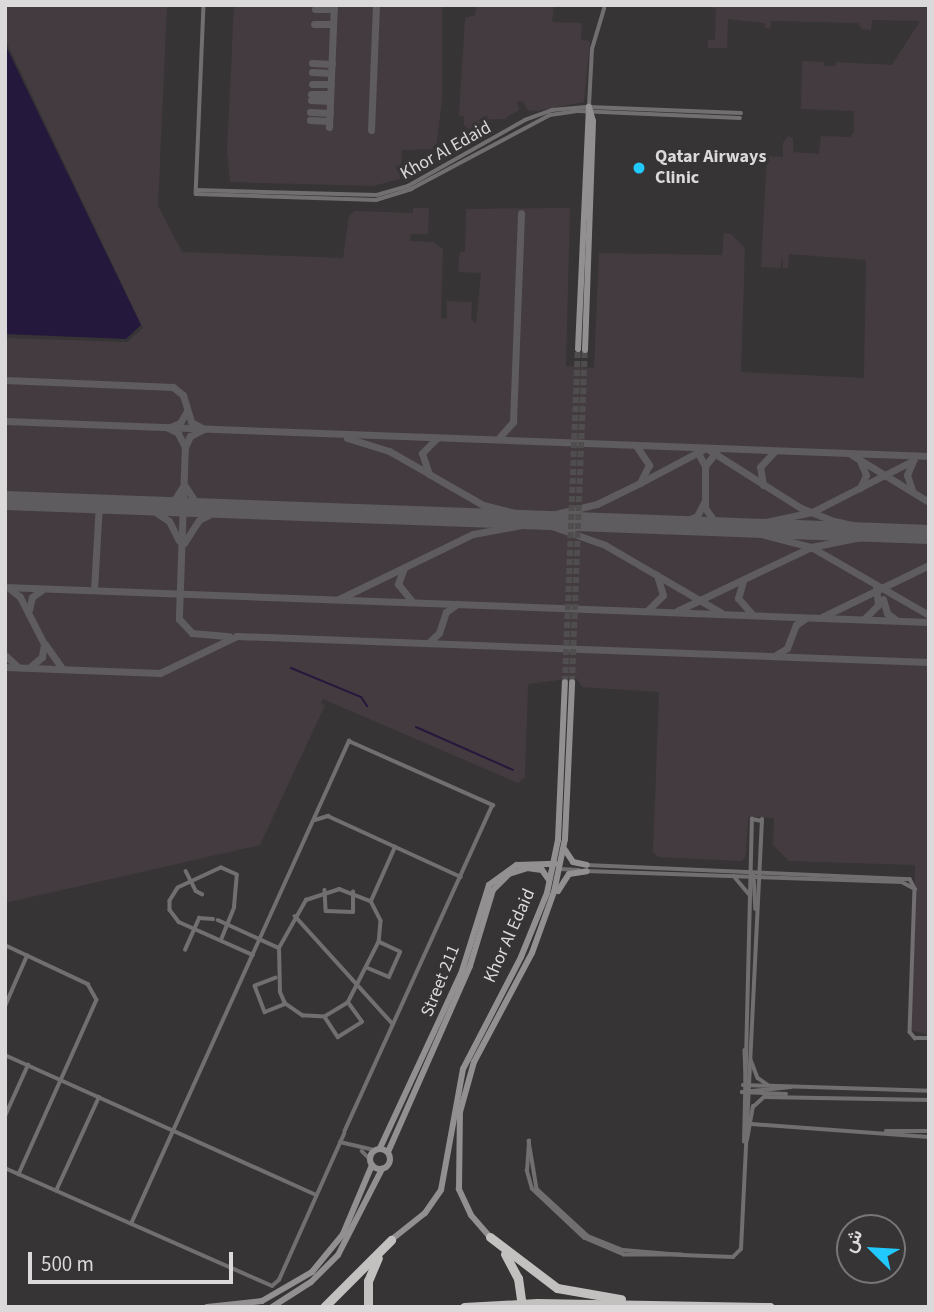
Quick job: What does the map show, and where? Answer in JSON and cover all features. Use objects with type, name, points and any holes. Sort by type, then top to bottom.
[{"type":"highway","points":[[490,1237],[518,1278],[522,1307]]},
{"type":"highway","points":[[490,1237],[557,1288],[657,1305]]},
{"type":"highway","points":[[368,1303],[370,1273],[391,1240]]},
{"type":"highway","points":[[324,1307],[391,1240]]},
{"type":"highway","points":[[464,1307],[769,1307]]},
{"type":"main road","points":[[582,350],[589,111]]},
{"type":"main road","points":[[506,999],[544,915],[558,865],[569,682]]},
{"type":"main road","points":[[561,839],[569,859],[587,868]]},
{"type":"main road","name":"Street 211","points":[[371,1162],[465,964],[489,885],[517,865],[558,865]]},
{"type":"main road","name":"Khor Al Edaid","points":[[391,1240],[437,1198],[450,1150],[454,1100],[466,1061],[522,957],[558,865]]},
{"type":"main road","name":"Khor Al Edaid","points":[[490,1237],[471,1215],[457,1172],[460,1112],[474,1062],[536,945],[552,901],[558,865]]},
{"type":"main road","name":"Street 211","points":[[382,1169],[390,1161],[388,1152],[470,966],[493,890],[509,874],[527,868],[542,870],[550,882]]},
{"type":"main road","points":[[552,901],[566,875],[587,868]]},
{"type":"main road","points":[[377,1149],[388,1152]]},
{"type":"main road","points":[[207,1307],[261,1301],[312,1272],[343,1234],[371,1162],[382,1169],[338,1255],[311,1282],[272,1307]]},
{"type":"street","name":"Khor Al Edaid","points":[[204,5],[196,192],[383,194],[408,186],[529,118],[557,109],[741,116]]},
{"type":"street","points":[[589,111],[592,49],[604,9]]},
{"type":"street","points":[[5,1168],[56,1191],[131,1224],[272,1286],[279,1280],[493,805],[349,741],[131,1224]]},
{"type":"street","points":[[314,820],[328,816],[461,877]]},
{"type":"street","points":[[682,1255],[624,1255],[584,1238],[532,1189],[527,1171],[528,1142],[537,1189],[588,1236],[620,1250],[731,1257],[739,1253],[747,1088],[751,1060],[757,911],[754,874],[752,819],[761,820],[760,834],[754,874],[750,895],[744,1048],[747,1088],[746,1141]]},
{"type":"street","points":[[752,834],[760,834]]},
{"type":"street","points":[[371,901],[395,847]]},
{"type":"street","points":[[558,865],[902,882],[915,888]]},
{"type":"street","points":[[221,940],[229,925],[237,875],[221,868],[191,882],[172,895],[170,910],[179,922],[253,955]]},
{"type":"street","points":[[587,868],[906,878],[915,888],[910,1032],[915,1038],[929,1038]]},
{"type":"street","points":[[186,871],[191,882],[202,894]]},
{"type":"street","points":[[732,875],[750,895]]},
{"type":"street","points":[[810,879],[846,875]]},
{"type":"street","points":[[325,890],[326,911],[353,912],[353,891]]},
{"type":"street","points":[[325,890],[353,891],[371,901],[381,921],[379,942],[359,986],[348,1003],[325,1017],[303,1016],[285,1003],[277,978],[279,948],[294,915],[306,900],[325,890]]},
{"type":"street","points":[[185,950],[194,928],[204,915],[279,948]]},
{"type":"street","points":[[294,915],[393,1025]]},
{"type":"street","points":[[368,968],[389,977],[401,952],[379,942]]},
{"type":"street","points":[[5,945],[88,984],[97,1000],[19,1174]]},
{"type":"street","points":[[5,1006],[28,956]]},
{"type":"street","points":[[277,978],[255,986],[265,1012],[285,1003]]},
{"type":"street","points":[[325,1017],[338,1037],[362,1022],[348,1003]]},
{"type":"street","points":[[5,1055],[316,1195]]},
{"type":"street","points":[[751,1060],[758,1078],[770,1085]]},
{"type":"street","points":[[5,1116],[28,1065]]},
{"type":"street","points":[[747,1088],[770,1085],[929,1091]]},
{"type":"street","points":[[747,1088],[793,1086]]},
{"type":"street","points":[[747,1088],[792,1096]]},
{"type":"street","points":[[744,1152],[752,1124],[752,1110],[758,1100],[792,1096],[929,1100]]},
{"type":"street","points":[[56,1191],[99,1097]]},
{"type":"street","points":[[752,1124],[929,1131]]},
{"type":"street","points":[[886,1131],[929,1137]]},
{"type":"street","points":[[340,1142],[360,1149],[377,1149]]},
{"type":"street","points":[[360,1149],[371,1162]]},
{"type":"shaded area","points":[[5,5],[167,5],[158,206],[182,252],[343,258],[349,216],[355,211],[413,213],[413,208],[429,208],[428,234],[411,234],[410,241],[433,242],[443,249],[441,318],[447,319],[447,301],[472,302],[471,318],[476,324],[481,273],[459,272],[458,266],[460,252],[465,252],[466,209],[570,208],[566,366],[594,368],[599,253],[722,255],[724,233],[731,234],[745,248],[741,372],[864,378],[866,260],[789,254],[788,268],[783,268],[783,257],[780,268],[761,267],[767,156],[783,157],[783,143],[788,136],[793,138],[793,152],[819,154],[821,136],[850,137],[854,132],[854,111],[801,109],[802,61],[824,62],[824,66],[835,66],[836,62],[892,65],[920,21],[872,20],[871,30],[862,29],[858,23],[771,21],[770,29],[765,28],[765,23],[728,19],[727,48],[708,48],[708,40],[715,40],[716,9],[706,5],[929,5],[929,1035],[911,1030],[915,865],[789,861],[773,845],[774,818],[759,817],[748,817],[746,856],[741,861],[658,857],[653,852],[659,692],[582,687],[576,678],[528,684],[525,777],[518,783],[323,699],[321,704],[325,705],[260,845],[5,903],[5,338],[127,342],[143,328],[5,39]]},
{"type":"shaded area","points":[[234,5],[442,5],[442,100],[436,149],[402,150],[400,179],[373,186],[230,182],[227,152]]},
{"type":"shaded area","points":[[476,5],[554,5],[552,22],[582,23],[581,40],[590,41],[584,102],[537,111],[527,110],[524,102],[517,101],[519,110],[504,119],[490,119],[487,131],[470,131],[464,125],[464,116],[459,116],[465,18],[475,15]]},
{"type":"shaded area","points":[[5,44],[141,325],[126,339],[5,334]]},
{"type":"waterway","points":[[291,668],[361,697],[367,706]]},
{"type":"waterway","points":[[416,727],[513,770]]},
{"type":"taxiway","points":[[329,127],[334,5]]},
{"type":"taxiway","points":[[371,130],[376,5]]},
{"type":"taxiway","points":[[315,9],[334,9]]},
{"type":"taxiway","points":[[314,24],[333,24]]},
{"type":"taxiway","points":[[312,63],[332,64]]},
{"type":"taxiway","points":[[312,72],[331,73]]},
{"type":"taxiway","points":[[312,84],[331,84]]},
{"type":"taxiway","points":[[311,94],[330,94]]},
{"type":"taxiway","points":[[311,100],[330,101]]},
{"type":"taxiway","points":[[310,112],[330,113]]},
{"type":"taxiway","points":[[310,120],[329,121]]},
{"type":"taxiway","points":[[498,439],[513,422],[521,213]]},
{"type":"taxiway","points":[[5,380],[173,387],[183,395],[191,422],[204,429],[190,436],[185,447],[178,433],[168,428],[180,423],[187,411]]},
{"type":"taxiway","points":[[5,421],[929,456]]},
{"type":"taxiway","points":[[347,438],[389,451],[426,472]]},
{"type":"taxiway","points":[[436,439],[422,453],[429,474],[483,505],[535,518]]},
{"type":"taxiway","points":[[185,443],[179,619],[192,633],[229,636]]},
{"type":"taxiway","points":[[637,447],[649,465],[640,483],[706,448],[801,508],[834,521],[888,533]]},
{"type":"taxiway","points":[[697,451],[705,466],[716,452]]},
{"type":"taxiway","points":[[763,485],[760,467],[774,452]]},
{"type":"taxiway","points":[[852,455],[929,502]]},
{"type":"taxiway","points":[[747,526],[812,512],[914,460]]},
{"type":"taxiway","points":[[860,461],[866,475],[860,488]]},
{"type":"taxiway","points":[[912,463],[907,475],[912,490]]},
{"type":"taxiway","points":[[705,466],[705,508],[714,521],[727,527]]},
{"type":"taxiway","points":[[543,517],[597,504],[640,483]]},
{"type":"taxiway","points":[[156,505],[175,499],[183,486]]},
{"type":"taxiway","points":[[185,486],[196,503],[210,508]]},
{"type":"taxiway","points":[[5,496],[19,500]]},
{"type":"taxiway","points":[[94,590],[99,502]]},
{"type":"taxiway","points":[[677,525],[697,516],[704,502]]},
{"type":"taxiway","points":[[145,505],[169,521],[179,541]]},
{"type":"taxiway","points":[[184,543],[199,520],[223,508]]},
{"type":"taxiway","points":[[339,599],[473,534],[549,520]]},
{"type":"taxiway","points":[[543,523],[605,545],[722,613]]},
{"type":"taxiway","points":[[734,527],[811,547],[929,615]]},
{"type":"taxiway","points":[[677,611],[811,547],[876,534]]},
{"type":"taxiway","points":[[822,617],[929,565]]},
{"type":"taxiway","points":[[404,568],[398,584],[412,601]]},
{"type":"taxiway","points":[[648,610],[663,595],[657,575]]},
{"type":"taxiway","points":[[743,581],[738,598],[752,614]]},
{"type":"taxiway","points":[[864,619],[878,605],[876,586]]},
{"type":"taxiway","points":[[5,587],[929,622]]},
{"type":"taxiway","points":[[9,588],[20,597],[44,644],[42,657],[30,667]]},
{"type":"taxiway","points":[[29,610],[32,597],[42,590]]},
{"type":"taxiway","points":[[883,599],[887,613],[896,620]]},
{"type":"taxiway","points":[[428,643],[439,633],[446,612],[457,604]]},
{"type":"taxiway","points":[[776,655],[787,648],[796,625],[806,618]]},
{"type":"taxiway","points":[[5,667],[160,673],[237,636],[929,662]]},
{"type":"taxiway","points":[[45,644],[62,668]]},
{"type":"taxiway","points":[[5,655],[17,666]]},
{"type":"runway","points":[[5,500],[929,534]]},
{"type":"tunnel","points":[[565,682],[578,349]]},
{"type":"tunnel","points":[[572,682],[585,350]]},
{"type":"place","name":"Qatar Airways Clinic","points":[[639,168]]}]
